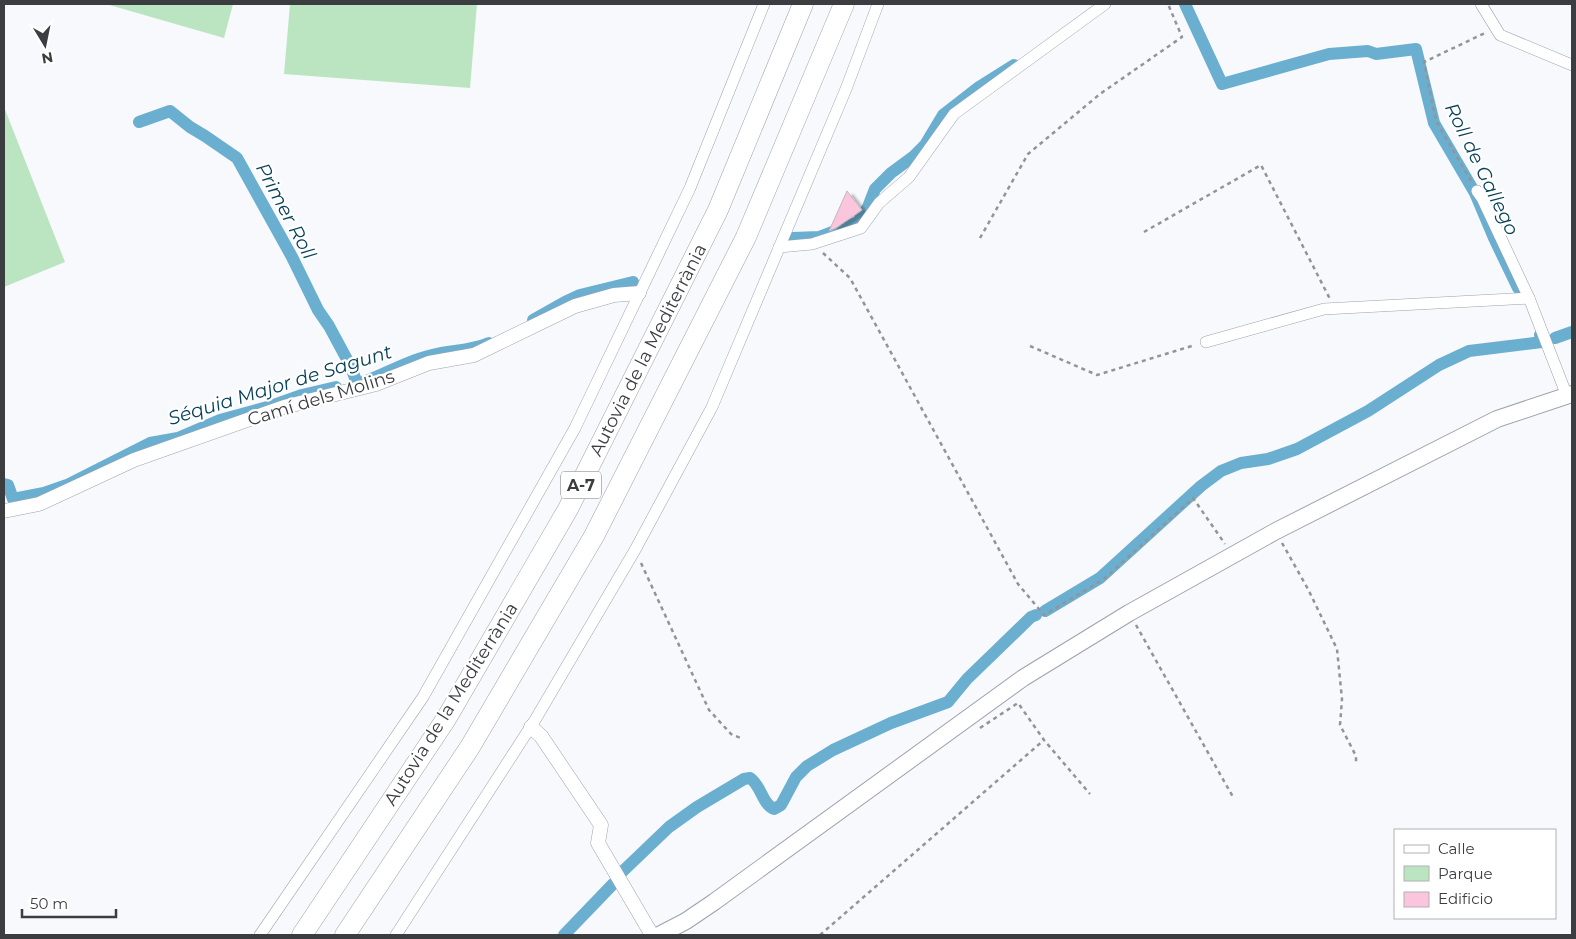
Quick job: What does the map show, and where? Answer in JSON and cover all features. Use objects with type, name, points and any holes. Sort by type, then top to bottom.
[{"type":"highway","name":"Autovia de la Mediterrània","points":[[302,935],[446,719],[568,510],[718,210],[803,4]]},
{"type":"highway","name":"Autovia de la Mediterrània","points":[[346,935],[470,747],[594,536],[746,237],[844,4]]},
{"type":"main road","points":[[659,935],[686,921],[714,902],[1023,678],[1130,613],[1276,531],[1497,419],[1569,395]]},
{"type":"street","points":[[260,935],[424,697],[575,428],[690,188],[764,4]]},
{"type":"street","points":[[396,935],[531,727],[635,550],[712,407],[846,90],[878,4]]},
{"type":"street","points":[[779,247],[812,244],[861,228],[879,203],[909,177],[954,114],[1105,4]]},
{"type":"street","points":[[1481,4],[1500,35],[1572,65]]},
{"type":"street","points":[[1477,191],[1529,298],[1569,395]]},
{"type":"street","name":"Camí dels Molins","points":[[4,511],[39,504],[134,460],[284,407],[376,384],[429,363],[474,354],[575,306],[614,295],[639,293]]},
{"type":"street","points":[[1206,342],[1324,309],[1529,298]]},
{"type":"street","points":[[531,727],[541,736],[601,824],[598,842],[652,935]]},
{"type":"path","points":[[980,238],[1028,154],[1100,94],[1182,37],[1168,4]]},
{"type":"path","points":[[1477,191],[1436,121],[1424,62],[1495,28]]},
{"type":"path","points":[[1144,232],[1261,164],[1335,309]]},
{"type":"path","points":[[812,244],[850,278],[1018,584],[1044,615],[1104,579],[1193,498],[1233,555]]},
{"type":"path","points":[[1030,346],[1097,376],[1206,342]]},
{"type":"path","points":[[1276,531],[1308,589],[1336,649],[1342,699],[1340,725],[1356,756],[1356,762]]},
{"type":"path","points":[[635,550],[709,710],[731,734],[743,739]]},
{"type":"path","points":[[1130,613],[1234,796]]},
{"type":"path","points":[[974,731],[991,722],[1018,703],[1044,740],[1090,794]]},
{"type":"path","points":[[820,935],[1044,740]]},
{"type":"green space","points":[[106,4],[233,4],[224,38]]},
{"type":"green space","points":[[290,4],[477,4],[470,88],[284,74]]},
{"type":"green space","points":[[4,107],[65,262],[4,287]]},
{"type":"building","points":[[847,191],[862,210],[829,231]]},
{"type":"waterway","name":"Roll de Gallego","points":[[1185,4],[1222,84],[1329,54],[1368,51],[1376,54],[1416,49],[1434,123],[1475,193],[1518,288]]},
{"type":"waterway","name":"Séquia Major de Sagunt","points":[[793,238],[819,237],[858,222],[868,207],[875,189],[925,145],[943,115],[979,87],[1014,65]]},
{"type":"waterway","name":"Primer Roll","points":[[139,122],[170,111],[190,127],[237,158],[292,257],[318,310],[350,365],[357,383]]},
{"type":"waterway","name":"Séquia Major de Sagunt","points":[[533,320],[580,295],[633,282]]},
{"type":"waterway","points":[[1555,338],[1572,332]]},
{"type":"waterway","points":[[1045,611],[1100,578],[1201,486],[1221,471],[1241,463],[1268,459],[1297,449],[1368,411],[1439,365],[1469,351],[1542,342],[1540,335]]},
{"type":"waterway","name":"Séquia Major de Sagunt","points":[[363,382],[423,357],[475,348],[489,343]]},
{"type":"waterway","name":"Séquia Major de Sagunt","points":[[4,484],[8,485],[13,499],[44,493],[67,485],[150,443],[178,438],[220,420],[302,395],[336,387]]},
{"type":"waterway","points":[[622,872],[669,827],[697,807],[744,779],[750,778],[754,781],[767,803],[774,809],[781,805],[796,777],[807,766],[833,750],[891,723],[948,702],[967,679],[1031,617],[1036,615]]},
{"type":"waterway","points":[[564,935],[613,884]]}]
